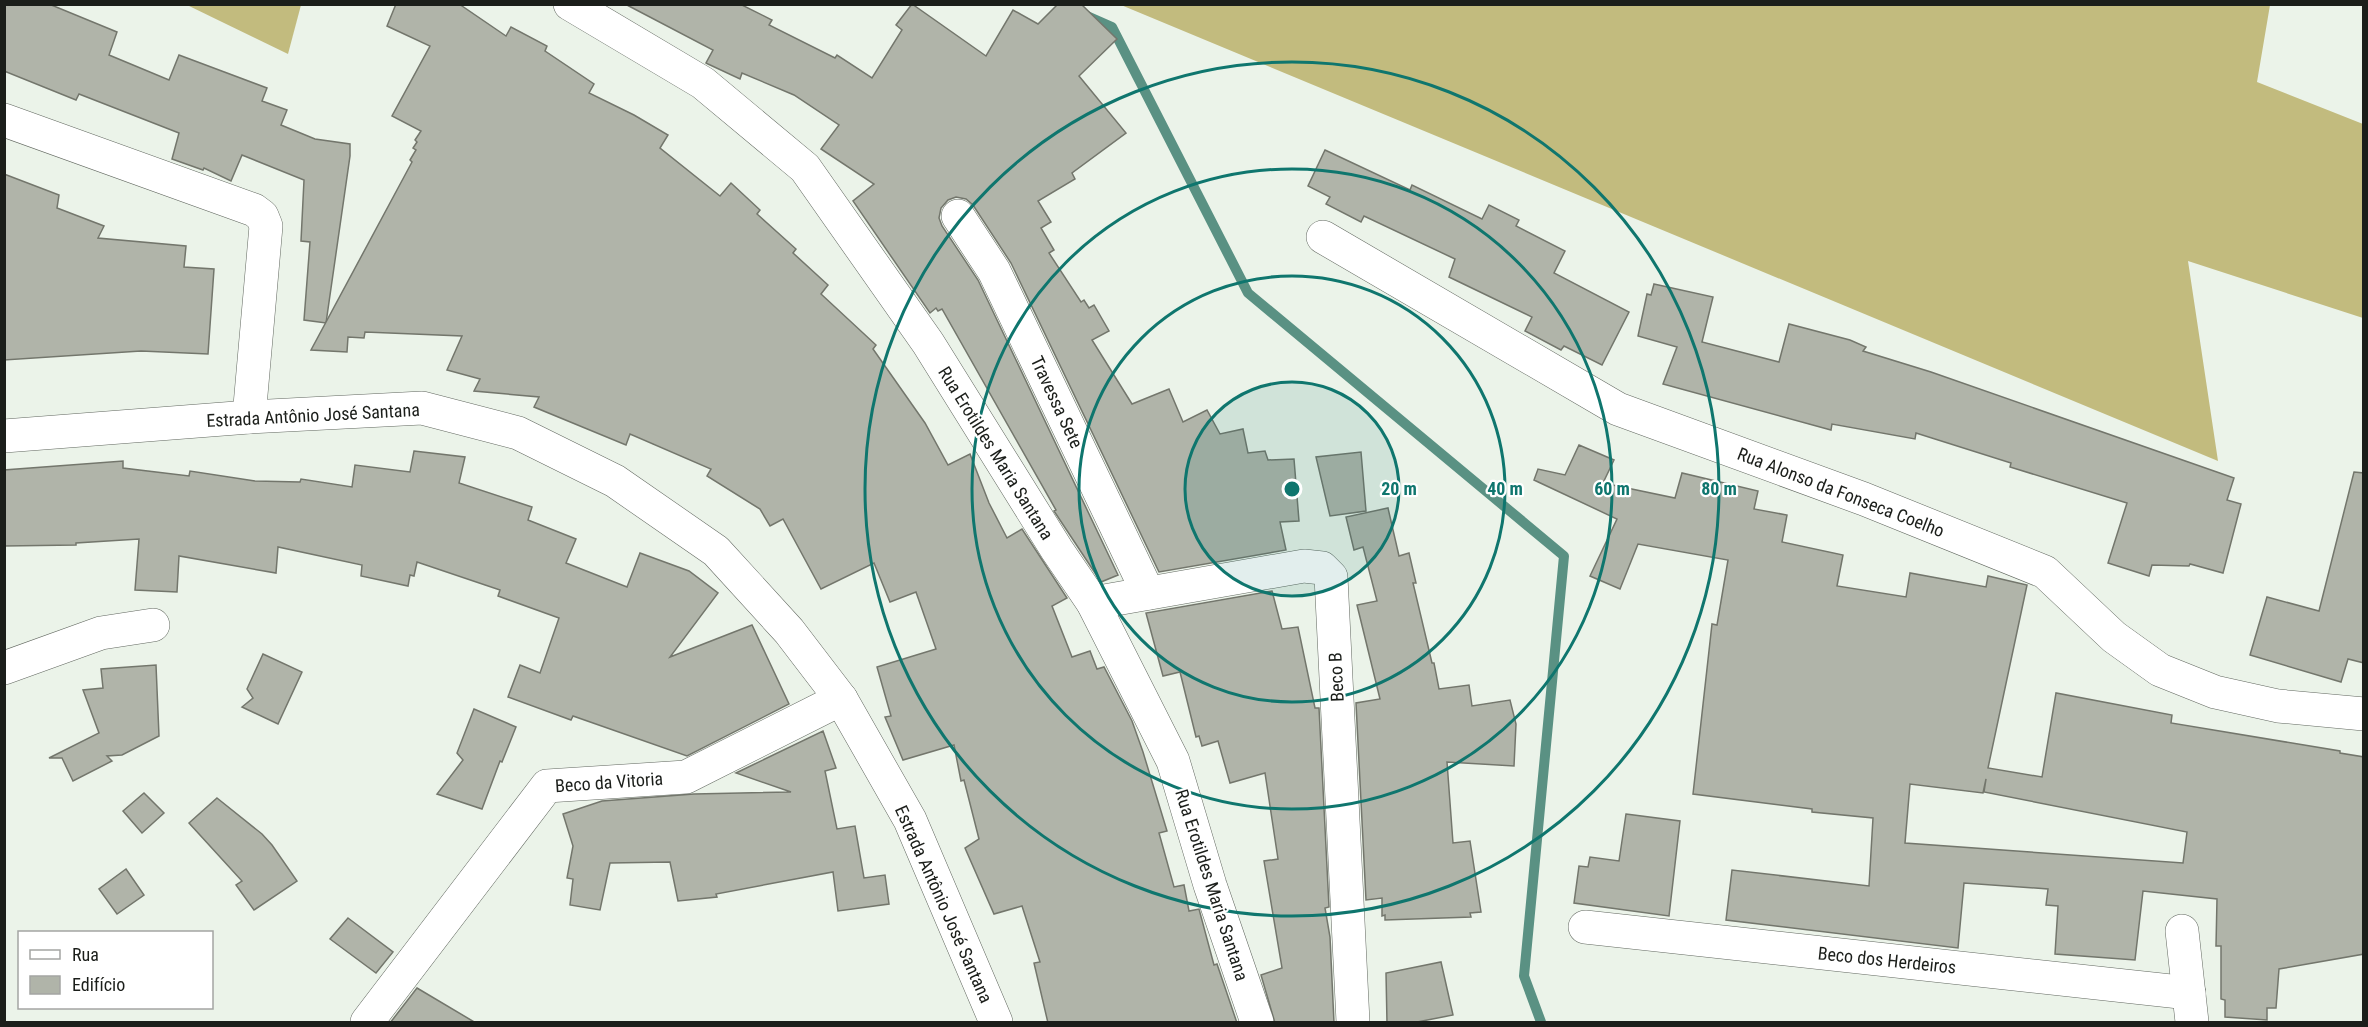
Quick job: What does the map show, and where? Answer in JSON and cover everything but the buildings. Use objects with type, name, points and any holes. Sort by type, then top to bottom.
[{"type":"street","name":"Rua Erotildes Maria Santana","points":[[570,4],[703,83],[805,168],[928,343],[1057,550],[1093,603],[1173,762],[1210,885],[1257,1023]]},
{"type":"street","points":[[4,120],[254,210],[262,216],[266,226],[249,417]]},
{"type":"street","name":"Travessa Sete","points":[[958,216],[994,271],[1148,593]]},
{"type":"street","name":"Rua Alonso da Fonseca Coelho","points":[[1323,237],[1618,409],[1864,499],[2045,572],[2114,637],[2160,670],[2215,692],[2278,706],[2364,714]]},
{"type":"street","name":"Estrada Antônio José Santana","points":[[4,436],[249,417],[422,408],[518,433],[615,481],[716,551],[789,631],[841,699],[910,820],[996,1023]]},
{"type":"street","name":"Beco B","points":[[1093,603],[1304,566],[1322,568],[1332,577],[1353,1023]]},
{"type":"street","points":[[4,668],[101,633],[153,625]]},
{"type":"street","name":"Beco da Vitoria","points":[[367,1023],[547,786],[686,777],[841,699]]},
{"type":"street","name":"Beco dos Herdeiros","points":[[1585,927],[2190,1008],[2182,931]]},
{"type":"shaded area","points":[[187,5],[301,5],[288,54]]},
{"type":"shaded area","points":[[1121,5],[2270,5],[2257,82],[2363,124],[2363,318],[2188,261],[2218,461]]},
{"type":"waterway","points":[[1087,16],[1112,27],[1248,293],[1564,556],[1524,976],[1541,1022]]}]
